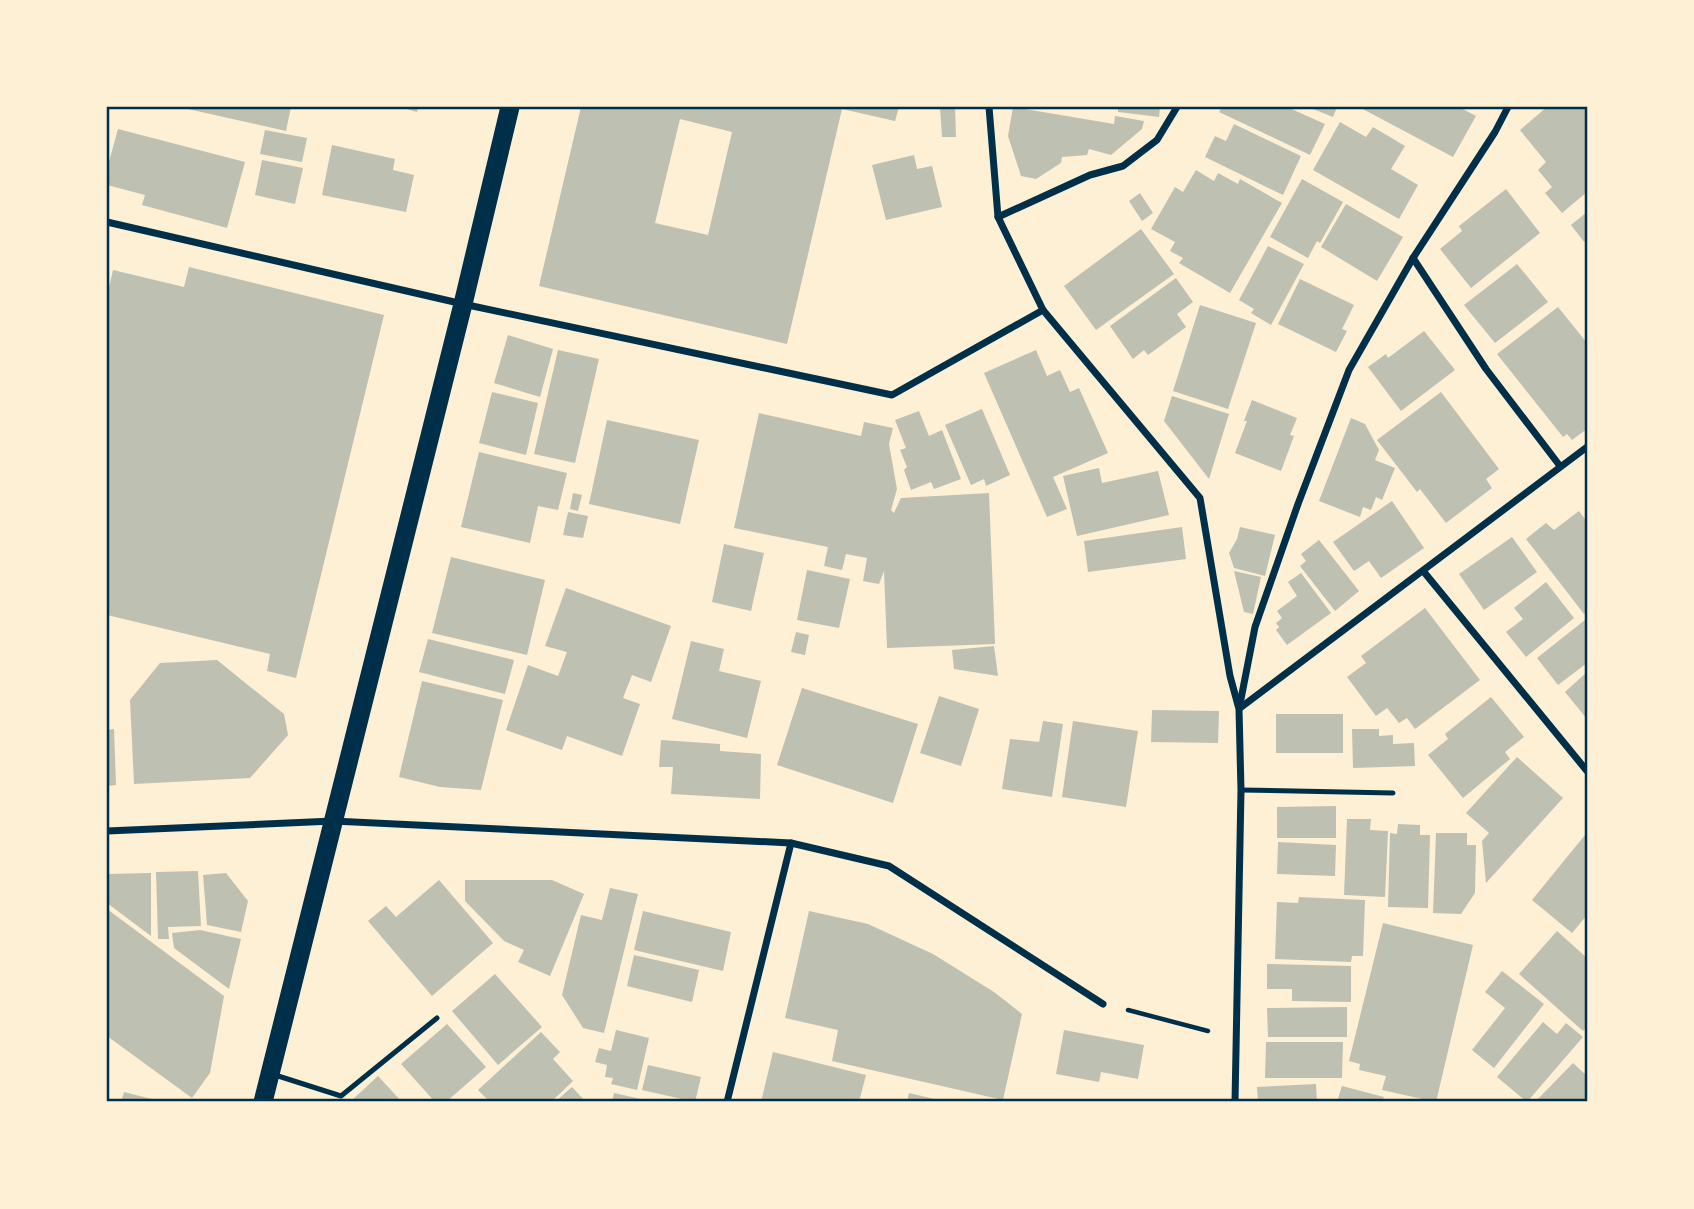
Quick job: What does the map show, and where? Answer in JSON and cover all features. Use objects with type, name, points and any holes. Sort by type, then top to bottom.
[{"type":"highway","points":[[264,1102],[510,107]]},
{"type":"street","points":[[989,107],[998,217],[1042,310],[1200,498],[1230,677],[1240,709]]},
{"type":"street","points":[[998,217],[1090,175],[1123,166],[1157,139],[1177,107]]},
{"type":"street","points":[[1235,1102],[1240,709],[1255,627],[1349,370],[1413,258],[1495,132],[1508,107]]},
{"type":"street","points":[[107,222],[463,304],[891,395],[1042,310]]},
{"type":"street","points":[[1413,258],[1486,369],[1560,466]]},
{"type":"street","points":[[1240,709],[1587,447]]},
{"type":"street","points":[[1424,572],[1587,771]]},
{"type":"street","points":[[107,831],[333,821],[791,843],[889,866],[1103,1004]]},
{"type":"street","points":[[727,1102],[791,843]]},
{"type":"lane","points":[[1241,790],[1393,793]]},
{"type":"lane","points":[[271,1074],[341,1096],[437,1018]]},
{"type":"path","points":[[1103,1004],[1236,1038]]},
{"type":"building","points":[[179,107],[291,107],[286,131]]},
{"type":"building","points":[[400,107],[418,107],[417,112]]},
{"type":"building","points":[[581,107],[899,107],[895,121],[842,109],[787,344],[539,286]],"holes":[[[680,119],[732,132],[708,235],[655,223]]]},
{"type":"building","points":[[940,107],[955,107],[956,137],[942,137]]},
{"type":"building","points":[[1013,107],[1114,124],[1115,116],[1144,121],[1142,129],[1111,155],[1089,149],[1087,155],[1062,157],[1061,163],[1036,179],[1021,176],[1008,136]]},
{"type":"building","points":[[1118,107],[1160,107],[1159,117],[1118,112]]},
{"type":"building","points":[[1222,107],[1287,107],[1325,124],[1310,155],[1219,112]]},
{"type":"building","points":[[1308,107],[1337,107],[1333,117]]},
{"type":"building","points":[[1359,107],[1459,107],[1476,116],[1453,157]]},
{"type":"building","points":[[1547,107],[1587,107],[1587,192],[1562,213],[1545,193],[1552,187],[1538,170],[1546,162],[1520,130]]},
{"type":"building","points":[[1340,122],[1366,137],[1373,127],[1405,146],[1391,169],[1418,185],[1399,219],[1313,170]]},
{"type":"building","points":[[1234,124],[1301,156],[1283,195],[1205,157],[1215,136],[1226,141]]},
{"type":"building","points":[[118,129],[245,162],[227,228],[142,205],[145,195],[107,185],[107,169]]},
{"type":"building","points":[[265,130],[307,138],[302,162],[260,154]]},
{"type":"building","points":[[332,145],[395,159],[393,170],[414,175],[406,212],[322,195]]},
{"type":"building","points":[[914,155],[917,169],[932,166],[942,207],[886,220],[872,165]]},
{"type":"building","points":[[262,160],[303,168],[295,204],[255,195]]},
{"type":"building","points":[[1196,170],[1214,181],[1218,173],[1238,184],[1240,179],[1282,203],[1230,293],[1179,263],[1183,258],[1170,251],[1175,242],[1151,229],[1175,187],[1183,192]]},
{"type":"building","points":[[1302,179],[1343,202],[1320,243],[1317,241],[1308,258],[1270,237]]},
{"type":"building","points":[[1506,189],[1540,233],[1471,288],[1440,249],[1462,231],[1459,226]]},
{"type":"building","points":[[1140,193],[1153,213],[1142,221],[1129,201]]},
{"type":"building","points":[[1346,204],[1403,237],[1377,281],[1321,247]]},
{"type":"building","points":[[1587,212],[1587,239],[1584,242],[1571,225]]},
{"type":"building","points":[[1141,229],[1174,274],[1096,330],[1064,286]]},
{"type":"building","points":[[1268,246],[1304,264],[1271,325],[1251,313],[1254,309],[1239,300]]},
{"type":"building","points":[[1517,264],[1548,302],[1495,343],[1464,305]]},
{"type":"building","points":[[189,267],[384,315],[296,678],[267,671],[270,654],[107,615],[107,297],[113,270],[184,287]]},
{"type":"building","points":[[1176,278],[1193,302],[1177,314],[1186,327],[1148,355],[1144,350],[1133,359],[1110,326]]},
{"type":"building","points":[[1300,279],[1354,305],[1342,329],[1347,331],[1336,352],[1278,324]]},
{"type":"building","points":[[1200,305],[1256,323],[1228,409],[1173,391]]},
{"type":"building","points":[[1558,307],[1587,343],[1587,429],[1572,440],[1567,434],[1563,437],[1497,354]]},
{"type":"building","points":[[1424,331],[1455,370],[1401,411],[1368,367],[1386,354],[1388,358]]},
{"type":"building","points":[[508,335],[553,349],[540,397],[494,383]]},
{"type":"building","points":[[558,350],[599,359],[575,463],[534,454]]},
{"type":"building","points":[[1036,350],[1047,376],[1060,370],[1070,392],[1079,388],[1108,453],[1053,477],[1067,509],[1047,517],[984,373]]},
{"type":"building","points":[[492,392],[538,403],[526,455],[479,443]]},
{"type":"building","points":[[1441,392],[1499,469],[1486,479],[1492,488],[1446,523],[1420,489],[1417,492],[1377,440]]},
{"type":"building","points":[[1172,396],[1229,414],[1209,479],[1164,421]]},
{"type":"building","points":[[1252,400],[1297,418],[1290,435],[1294,436],[1281,471],[1235,453]]},
{"type":"building","points":[[982,409],[1010,475],[986,486],[984,479],[971,485],[945,425]]},
{"type":"building","points":[[919,411],[929,436],[942,430],[961,479],[934,489],[931,482],[911,490],[904,470],[907,467],[900,450],[906,448],[895,420]]},
{"type":"building","points":[[759,413],[861,436],[864,422],[893,428],[889,444],[897,489],[891,510],[894,513],[901,498],[989,493],[995,644],[887,648],[884,571],[879,584],[863,581],[867,558],[846,554],[842,570],[824,566],[828,547],[734,528]]},
{"type":"building","points":[[1351,418],[1365,424],[1379,450],[1375,460],[1395,468],[1382,500],[1376,497],[1371,510],[1363,507],[1360,517],[1319,501]]},
{"type":"building","points":[[607,420],[699,440],[680,524],[589,504]]},
{"type":"building","points":[[479,452],[567,473],[558,510],[538,506],[530,543],[461,527]]},
{"type":"building","points":[[1099,468],[1102,483],[1158,471],[1169,515],[1077,536],[1063,476]]},
{"type":"building","points":[[573,493],[582,495],[578,511],[570,509]]},
{"type":"building","points":[[1392,501],[1424,548],[1381,578],[1369,561],[1354,571],[1333,542]]},
{"type":"building","points":[[1579,511],[1587,522],[1587,611],[1584,614],[1526,539],[1546,523],[1554,530]]},
{"type":"building","points":[[568,512],[588,516],[583,538],[563,535]]},
{"type":"building","points":[[1182,527],[1186,559],[1088,572],[1084,541]]},
{"type":"building","points":[[1240,527],[1275,535],[1265,576],[1234,568],[1229,553]]},
{"type":"building","points":[[1512,537],[1537,572],[1484,610],[1459,574]]},
{"type":"building","points":[[1319,540],[1359,591],[1335,611],[1300,566],[1306,561],[1301,554]]},
{"type":"building","points":[[724,544],[764,553],[751,611],[712,602]]},
{"type":"building","points":[[451,557],[545,580],[527,655],[432,633]]},
{"type":"building","points":[[807,570],[850,579],[839,628],[797,620]]},
{"type":"building","points":[[1234,571],[1261,577],[1253,614],[1244,612]]},
{"type":"building","points":[[1301,573],[1331,613],[1287,645],[1276,630],[1279,627],[1276,623],[1282,618],[1277,611],[1297,596],[1288,582]]},
{"type":"building","points":[[1546,582],[1574,618],[1526,657],[1506,632],[1523,619],[1514,608]]},
{"type":"building","points":[[566,588],[671,626],[651,682],[632,675],[623,698],[640,704],[622,756],[567,736],[562,750],[506,730],[528,665],[558,676],[567,652],[545,646]]},
{"type":"building","points":[[1425,608],[1480,680],[1415,729],[1407,718],[1399,723],[1387,708],[1376,716],[1347,677],[1366,663],[1361,656]]},
{"type":"building","points":[[1585,620],[1587,663],[1558,685],[1537,658]]},
{"type":"building","points":[[796,632],[809,635],[805,655],[791,652]]},
{"type":"building","points":[[428,639],[514,660],[505,694],[419,672]]},
{"type":"building","points":[[691,641],[724,649],[719,671],[761,681],[747,738],[672,719]]},
{"type":"building","points":[[994,646],[998,676],[954,669],[952,650]]},
{"type":"building","points":[[217,660],[284,714],[288,735],[250,778],[134,784],[130,700],[160,663]]},
{"type":"building","points":[[1587,672],[1587,719],[1565,692]]},
{"type":"building","points":[[422,681],[503,700],[481,790],[440,787],[399,777]]},
{"type":"building","points":[[802,688],[918,724],[893,803],[777,765]]},
{"type":"building","points":[[939,696],[979,709],[961,766],[920,753]]},
{"type":"building","points":[[1491,697],[1524,737],[1505,752],[1510,759],[1463,798],[1428,755],[1448,739],[1445,734]]},
{"type":"building","points":[[1152,710],[1219,711],[1218,743],[1151,742]]},
{"type":"building","points":[[1276,714],[1343,714],[1343,753],[1276,753]]},
{"type":"building","points":[[1043,721],[1063,724],[1052,797],[1002,789],[1010,739],[1039,742]]},
{"type":"building","points":[[1073,721],[1138,731],[1126,807],[1062,797]]},
{"type":"building","points":[[114,729],[116,785],[107,786],[107,730]]},
{"type":"building","points":[[1352,729],[1379,729],[1379,736],[1393,735],[1393,744],[1414,743],[1415,766],[1353,768]]},
{"type":"building","points":[[661,740],[720,744],[720,751],[761,754],[760,799],[671,794],[673,767],[659,767]]},
{"type":"building","points":[[1517,757],[1563,798],[1486,883],[1482,841],[1489,833],[1466,813]]},
{"type":"building","points":[[1336,806],[1336,838],[1277,838],[1277,807]]},
{"type":"building","points":[[1347,819],[1371,819],[1370,830],[1388,831],[1385,897],[1344,895]]},
{"type":"building","points":[[1398,824],[1420,825],[1420,835],[1430,835],[1428,908],[1388,907],[1390,833],[1397,834]]},
{"type":"building","points":[[1436,833],[1467,833],[1467,845],[1476,845],[1475,893],[1461,914],[1433,913]]},
{"type":"building","points":[[1585,835],[1587,915],[1572,933],[1532,900]]},
{"type":"building","points":[[1278,842],[1336,845],[1335,876],[1277,874]]},
{"type":"building","points":[[198,871],[201,926],[168,927],[169,939],[158,939],[156,872]]},
{"type":"building","points":[[151,873],[151,936],[107,903],[107,874]]},
{"type":"building","points":[[226,873],[248,901],[241,932],[207,925],[203,875]]},
{"type":"building","points":[[439,880],[493,943],[432,996],[368,921],[386,906],[396,917]]},
{"type":"building","points":[[465,880],[552,880],[584,894],[550,976],[518,962],[524,950],[504,941],[465,901]]},
{"type":"building","points":[[610,888],[638,894],[604,1033],[583,1028],[562,995],[581,915],[602,920]]},
{"type":"building","points":[[1299,897],[1365,900],[1363,956],[1352,956],[1351,962],[1275,959],[1277,902],[1298,903]]},
{"type":"building","points":[[107,909],[224,996],[210,1073],[192,1098],[107,1036]]},
{"type":"building","points":[[643,911],[731,932],[723,971],[634,950]]},
{"type":"building","points":[[809,911],[868,924],[933,954],[994,992],[1022,1014],[1003,1100],[832,1061],[838,1030],[785,1018]]},
{"type":"building","points":[[1383,923],[1473,945],[1436,1102],[1382,1090],[1386,1076],[1359,1070],[1360,1064],[1349,1061]]},
{"type":"building","points":[[200,930],[241,939],[229,989],[174,948],[172,933]]},
{"type":"building","points":[[1557,931],[1587,958],[1587,1027],[1583,1031],[1519,974]]},
{"type":"building","points":[[634,955],[699,970],[692,1002],[627,986]]},
{"type":"building","points":[[1267,964],[1351,966],[1351,1002],[1292,1001],[1292,989],[1267,989]]},
{"type":"building","points":[[1502,971],[1544,1004],[1494,1068],[1472,1050],[1505,1008],[1485,992]]},
{"type":"building","points":[[495,974],[542,1027],[498,1065],[452,1011]]},
{"type":"building","points":[[1347,1007],[1347,1037],[1268,1037],[1267,1008]]},
{"type":"building","points":[[1543,1022],[1557,1034],[1566,1023],[1583,1037],[1527,1102],[1497,1077]]},
{"type":"building","points":[[447,1024],[486,1067],[446,1102],[435,1102],[401,1064]]},
{"type":"building","points":[[616,1030],[649,1038],[637,1090],[611,1084],[613,1078],[605,1077],[607,1065],[595,1062],[599,1048],[611,1051]]},
{"type":"building","points":[[1064,1030],[1144,1045],[1138,1079],[1101,1072],[1099,1082],[1056,1074]]},
{"type":"building","points":[[541,1032],[560,1052],[553,1059],[573,1081],[551,1102],[490,1102],[478,1090]]},
{"type":"building","points":[[1266,1042],[1343,1042],[1342,1078],[1265,1078]]},
{"type":"building","points":[[773,1052],[866,1075],[859,1102],[761,1102]]},
{"type":"building","points":[[1573,1063],[1587,1076],[1587,1102],[1535,1102]]},
{"type":"building","points":[[648,1065],[701,1077],[695,1102],[642,1090]]},
{"type":"building","points":[[378,1076],[402,1102],[350,1102]]},
{"type":"building","points":[[1316,1084],[1317,1102],[1258,1102],[1257,1087]]},
{"type":"building","points":[[1342,1086],[1384,1097],[1382,1102],[1337,1102]]},
{"type":"building","points":[[572,1087],[586,1102],[555,1102]]},
{"type":"building","points":[[124,1092],[160,1101],[160,1102],[121,1102]]},
{"type":"building","points":[[614,1093],[650,1101],[650,1102],[612,1102]]},
{"type":"building","points":[[909,1093],[943,1101],[943,1102],[907,1102]]}]
